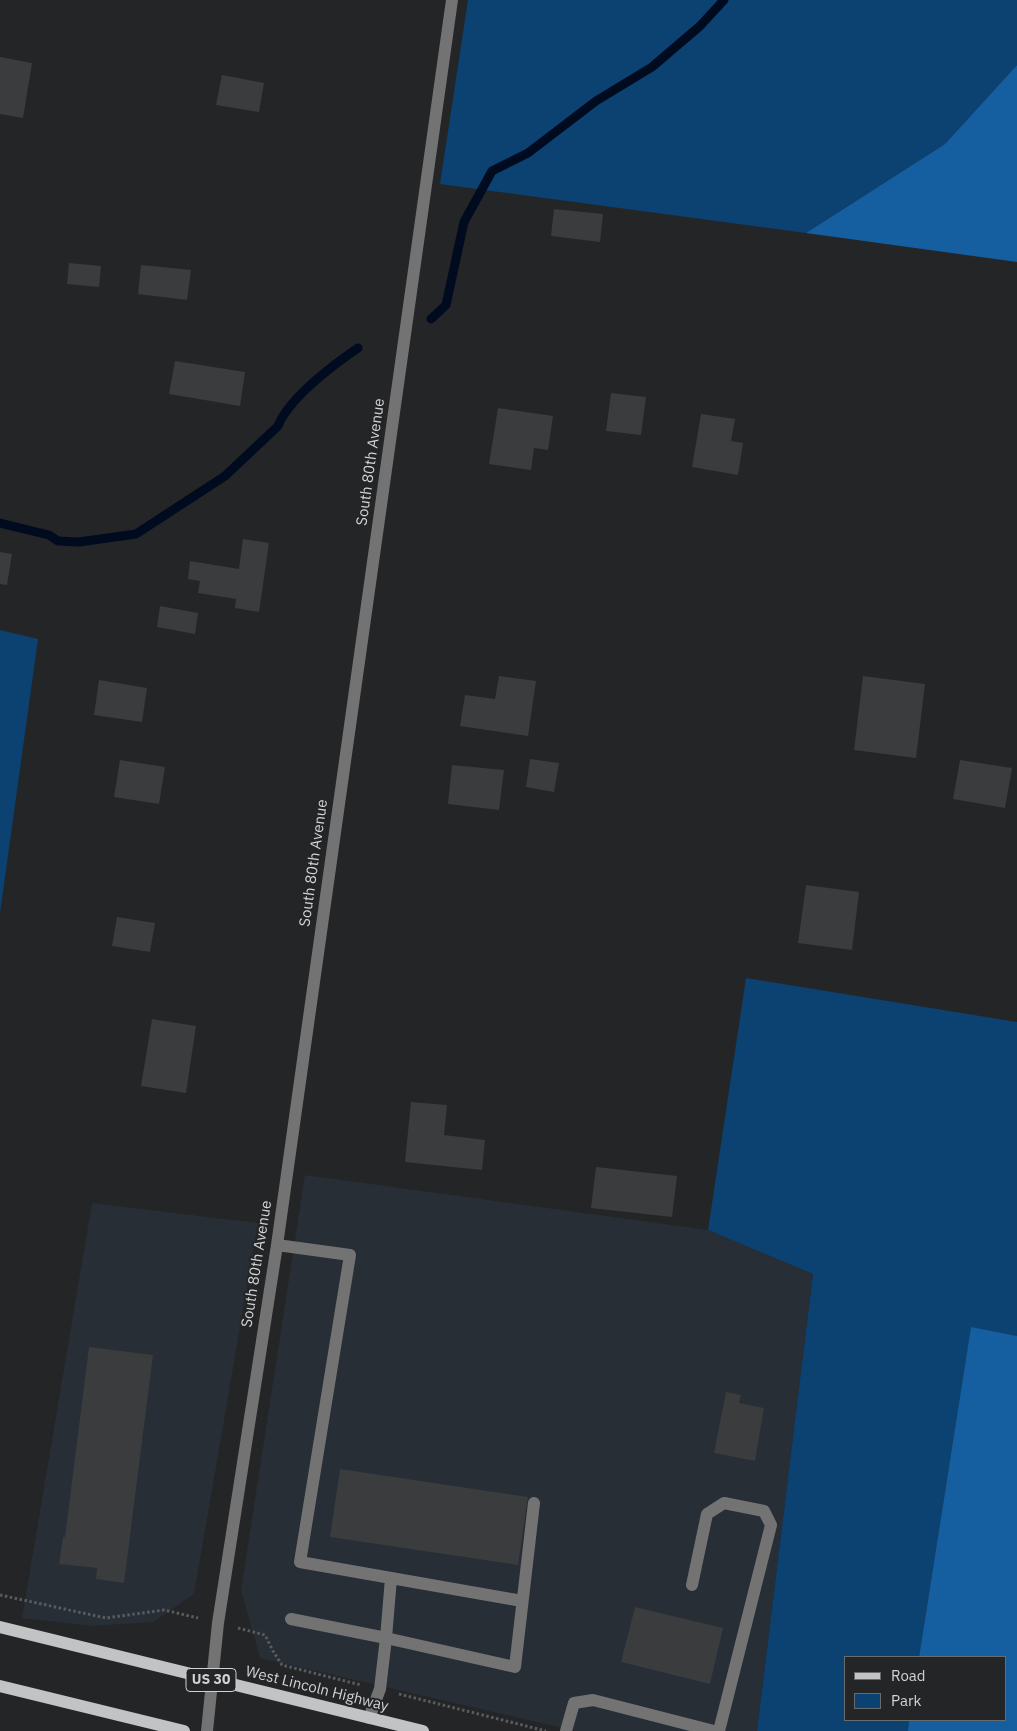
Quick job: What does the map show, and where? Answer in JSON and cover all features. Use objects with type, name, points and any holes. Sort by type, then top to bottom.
[{"type":"main road","name":"West Lincoln Highway","points":[[0,1627],[423,1731]]},
{"type":"main road","points":[[0,1686],[184,1731]]},
{"type":"street","name":"South 80th Avenue","points":[[207,1731],[218,1623],[277,1245],[452,0]]},
{"type":"street","points":[[277,1245],[350,1255],[300,1562],[522,1601]]},
{"type":"street","points":[[291,1619],[515,1667],[534,1503]]},
{"type":"street","points":[[692,1585],[707,1514],[724,1503],[764,1512],[771,1525],[719,1731]]},
{"type":"street","points":[[369,1718],[380,1689],[391,1578]]},
{"type":"street","points":[[566,1731],[574,1704],[593,1700],[714,1731]]},
{"type":"path","points":[[0,1595],[106,1618],[164,1610]]},
{"type":"shaded area","points":[[1017,65],[1017,262],[806,233],[945,144]]},
{"type":"shaded area","points":[[305,1175],[708,1230],[813,1274],[757,1731],[576,1731],[260,1658],[241,1590]]},
{"type":"shaded area","points":[[92,1203],[258,1223],[194,1594],[153,1622],[92,1626],[22,1618]]},
{"type":"shaded area","points":[[971,1327],[1017,1336],[1017,1731],[908,1731],[909,1721],[1007,1721],[1007,1656],[919,1656]]},
{"type":"green space","points":[[468,0],[1017,0],[1017,65],[945,144],[806,233],[440,184]]},
{"type":"green space","points":[[0,630],[38,639],[0,913]]},
{"type":"green space","points":[[746,978],[1017,1022],[1017,1336],[971,1328],[919,1656],[844,1656],[844,1721],[909,1721],[908,1731],[757,1731],[813,1274],[708,1230]]},
{"type":"building","points":[[0,57],[32,63],[23,118],[0,114]]},
{"type":"building","points":[[222,75],[264,83],[259,112],[216,105]]},
{"type":"building","points":[[554,209],[603,214],[600,242],[551,236]]},
{"type":"building","points":[[69,263],[101,266],[99,287],[67,284]]},
{"type":"building","points":[[141,265],[191,270],[187,300],[138,294]]},
{"type":"building","points":[[175,361],[245,372],[240,406],[169,394]]},
{"type":"building","points":[[611,393],[646,397],[641,435],[606,431]]},
{"type":"building","points":[[498,408],[553,416],[548,450],[534,448],[531,470],[489,464]]},
{"type":"building","points":[[701,414],[735,419],[731,441],[743,443],[738,475],[692,467]]},
{"type":"building","points":[[243,539],[269,543],[259,612],[235,608],[236,599],[198,593],[200,581],[188,579],[190,561],[239,569]]},
{"type":"building","points":[[0,552],[12,554],[7,585],[0,584]]},
{"type":"building","points":[[160,606],[198,613],[195,634],[157,627]]},
{"type":"building","points":[[499,676],[536,681],[528,736],[460,726],[465,695],[495,699]]},
{"type":"building","points":[[863,676],[925,684],[916,758],[854,750]]},
{"type":"building","points":[[99,680],[147,688],[142,722],[94,715]]},
{"type":"building","points":[[530,759],[559,763],[554,792],[526,787]]},
{"type":"building","points":[[120,760],[165,767],[159,804],[114,797]]},
{"type":"building","points":[[960,760],[1012,768],[1005,808],[953,799]]},
{"type":"building","points":[[452,765],[504,770],[499,810],[448,804]]},
{"type":"building","points":[[806,885],[859,892],[852,950],[798,943]]},
{"type":"building","points":[[117,917],[155,923],[150,952],[112,946]]},
{"type":"building","points":[[152,1019],[196,1026],[186,1093],[141,1086]]},
{"type":"building","points":[[411,1102],[447,1105],[444,1135],[485,1140],[482,1170],[405,1162]]},
{"type":"building","points":[[596,1167],[677,1176],[672,1217],[591,1208]]},
{"type":"building","points":[[89,1347],[153,1355],[124,1583],[96,1579],[97,1568],[59,1564],[63,1537],[65,1537]]},
{"type":"building","points":[[726,1392],[741,1395],[739,1403],[764,1408],[755,1461],[714,1453]]},
{"type":"building","points":[[340,1469],[528,1497],[518,1565],[330,1537]]},
{"type":"building","points":[[635,1607],[723,1628],[710,1684],[621,1662]]},
{"type":"waterway","points":[[431,319],[446,305],[464,222],[492,171],[528,153],[596,101],[652,67],[700,26],[724,0]]},
{"type":"waterway","points":[[0,523],[49,535],[58,541],[79,542],[136,534],[225,476],[278,426],[284,415],[302,393],[336,363],[358,348]]}]
